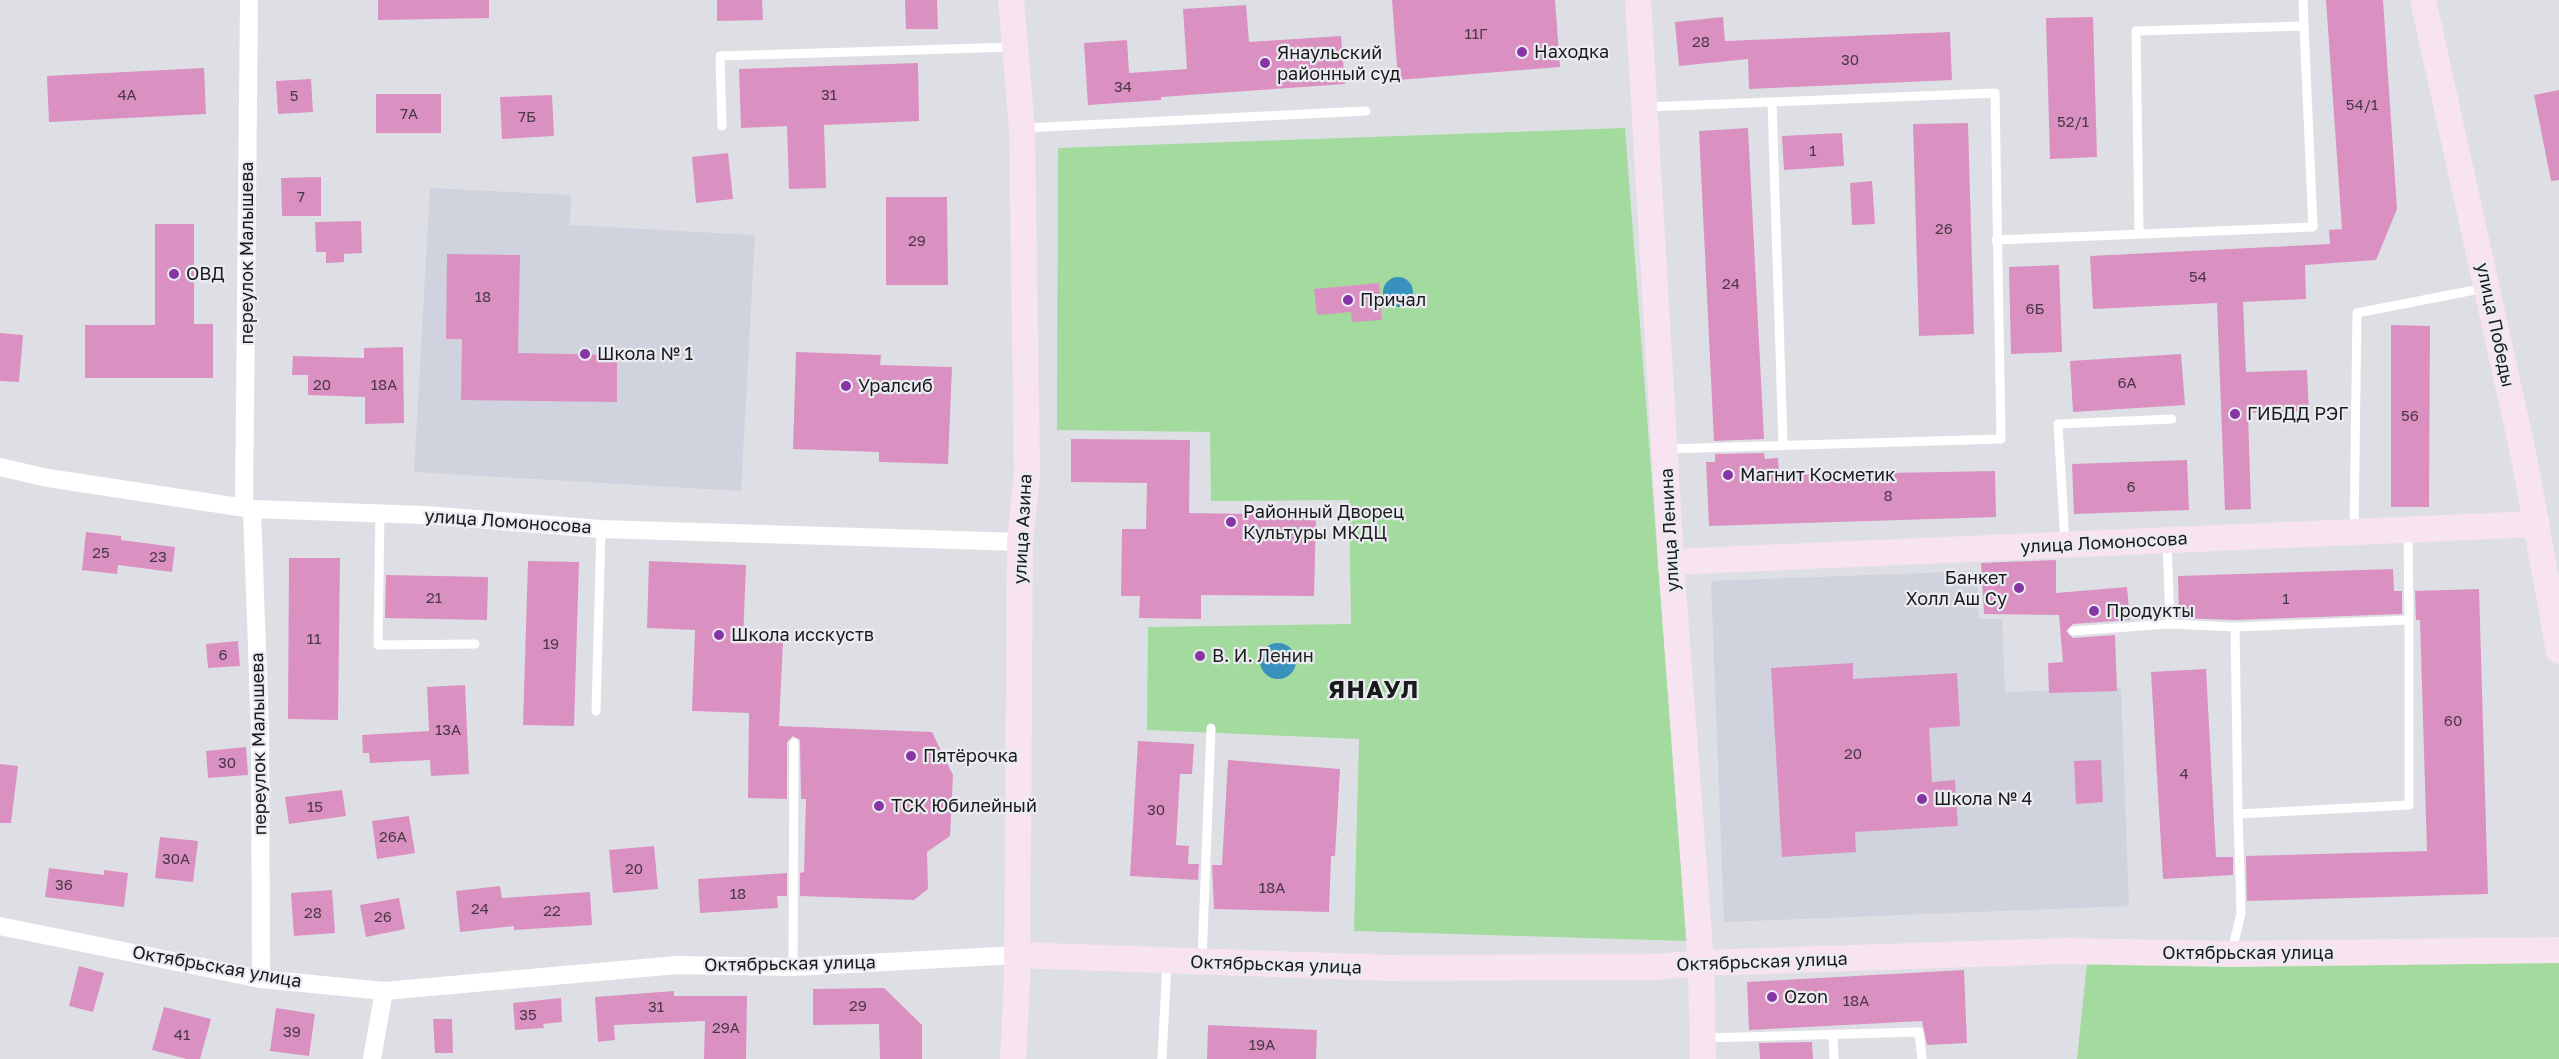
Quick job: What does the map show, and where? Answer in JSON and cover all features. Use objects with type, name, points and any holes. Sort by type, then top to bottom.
[{"type":"street","name":"переулок Малышева","points":[[249,0],[248,508],[260,731],[261,979]]},
{"type":"street","name":"улица Азина","points":[[1011,0],[1022,128],[1027,474],[1020,542],[1017,955],[1013,1059]]},
{"type":"street","name":"улица Ленина","points":[[1638,0],[1671,562],[1701,963],[1703,1048]]},
{"type":"street","name":"улица Победы","points":[[2423,0],[2537,524],[2559,651]]},
{"type":"street","name":"улица Ломоносова","points":[[0,467],[48,478],[248,508],[380,513],[601,529],[1020,542]]},
{"type":"street","name":"улица Ломоносова","points":[[1671,562],[2537,524]]},
{"type":"street","name":"Октябрьская улица","points":[[0,926],[261,979],[384,991],[677,965],[793,967],[1017,955],[1390,968],[1654,967],[1701,963],[2064,951],[2232,954],[2559,950]]},
{"type":"street","points":[[372,1059],[384,991]]},
{"type":"lane","points":[[1996,240],[2313,227],[2303,0]]},
{"type":"lane","points":[[2139,233],[2136,31],[2304,26]]},
{"type":"lane","points":[[722,126],[720,56],[1014,47]]},
{"type":"lane","points":[[1645,108],[1995,93],[2001,439],[1665,449]]},
{"type":"lane","points":[[1772,102],[1783,444]]},
{"type":"lane","points":[[1022,128],[1366,111]]},
{"type":"lane","points":[[2354,531],[2357,313],[2487,288]]},
{"type":"lane","points":[[2065,545],[2058,424],[2172,419]]},
{"type":"lane","points":[[380,513],[378,645],[475,644]]},
{"type":"lane","points":[[596,711],[601,529]]},
{"type":"lane","points":[[2238,814],[2409,805],[2408,531]]},
{"type":"lane","points":[[2167,541],[2170,624]]},
{"type":"lane","points":[[2073,631],[2170,624],[2235,627],[2409,620]]},
{"type":"lane","points":[[2232,954],[2241,913],[2235,627]]},
{"type":"lane","points":[[1202,963],[1211,728]]},
{"type":"lane","points":[[793,967],[794,743]]},
{"type":"lane","points":[[1162,1059],[1167,962]]},
{"type":"lane","points":[[1703,1048],[1833,1035],[1919,1032],[1922,1059]]},
{"type":"lane","points":[[1833,1035],[1834,1059]]},
{"type":"shaded area","name":"Школа № 1","points":[[430,188],[571,195],[570,225],[755,235],[741,491],[414,472]]},
{"type":"shaded area","name":"Школа № 4","points":[[1977,571],[1979,619],[2002,619],[2005,692],[2121,688],[2129,906],[1724,922],[1711,581]]},
{"type":"green space","points":[[1625,128],[1687,941],[1354,931],[1359,739],[1147,730],[1148,627],[1351,624],[1349,500],[1211,501],[1210,432],[1057,430],[1058,148]]},
{"type":"green space","points":[[2559,961],[2559,1059],[2077,1059],[2087,964]]},
{"type":"water","points":[[1398,277],[1409,281],[1413,292],[1409,303],[1398,307],[1387,303],[1383,292],[1387,281]]},
{"type":"water","points":[[1278,643],[1291,648],[1296,661],[1291,674],[1278,679],[1265,674],[1260,661],[1265,648]]},
{"type":"building","points":[[378,0],[489,0],[489,18],[378,20]]},
{"type":"building","points":[[717,0],[762,0],[763,20],[717,21]]},
{"type":"building","points":[[905,0],[937,0],[938,29],[906,29]]},
{"type":"building","points":[[1392,0],[1555,0],[1560,67],[1398,80]]},
{"type":"building","points":[[2326,0],[2383,0],[2397,209],[2376,260],[2305,265],[2306,299],[2243,302],[2246,372],[2307,370],[2309,411],[2248,413],[2251,509],[2225,510],[2217,303],[2093,309],[2090,256],[2330,244],[2329,230],[2342,229]]},
{"type":"building","name":"Янаульский районный суд","points":[[1246,5],[1249,42],[1341,36],[1345,84],[1161,97],[1161,100],[1088,105],[1084,43],[1127,40],[1129,73],[1187,69],[1183,9]]},
{"type":"building","points":[[1723,17],[1725,41],[1950,32],[1952,80],[1749,89],[1748,59],[1679,66],[1675,22]]},
{"type":"building","points":[[2093,17],[2097,157],[2050,159],[2046,18]]},
{"type":"building","points":[[918,63],[919,121],[824,125],[826,188],[789,189],[787,126],[741,128],[739,69]]},
{"type":"building","points":[[204,68],[206,114],[49,122],[47,76]]},
{"type":"building","points":[[311,79],[313,112],[278,114],[276,81]]},
{"type":"building","points":[[2559,90],[2559,180],[2551,181],[2534,95]]},
{"type":"building","points":[[376,94],[441,94],[441,133],[376,133]]},
{"type":"building","points":[[552,95],[554,136],[502,139],[500,97]]},
{"type":"building","points":[[1968,123],[1974,334],[1919,336],[1913,124]]},
{"type":"building","points":[[1748,128],[1764,439],[1714,441],[1699,131]]},
{"type":"building","points":[[1842,133],[1844,166],[1784,170],[1782,136]]},
{"type":"building","points":[[728,153],[733,199],[696,203],[692,157]]},
{"type":"building","points":[[321,177],[321,216],[282,216],[281,178]]},
{"type":"building","points":[[1872,181],[1875,224],[1852,225],[1850,183]]},
{"type":"building","points":[[886,197],[947,197],[948,285],[886,285]]},
{"type":"building","points":[[361,221],[362,253],[344,254],[344,262],[326,263],[326,252],[316,252],[315,222]]},
{"type":"building","name":"ОВД","points":[[155,224],[194,224],[194,324],[213,324],[213,378],[85,378],[85,325],[155,325]]},
{"type":"building","points":[[447,254],[520,255],[518,353],[617,355],[617,402],[461,400],[462,339],[446,339]]},
{"type":"building","points":[[2059,265],[2062,352],[2011,354],[2009,267]]},
{"type":"building","name":"Причал","points":[[1379,283],[1382,320],[1352,322],[1351,312],[1317,315],[1314,289]]},
{"type":"building","points":[[2391,325],[2430,326],[2429,507],[2391,507]]},
{"type":"building","points":[[0,333],[23,335],[19,382],[0,381]]},
{"type":"building","points":[[403,347],[404,423],[365,424],[365,397],[308,395],[308,375],[292,375],[293,356],[364,358],[364,348]]},
{"type":"building","points":[[796,352],[881,355],[880,365],[952,367],[948,464],[879,462],[879,452],[793,449]]},
{"type":"building","points":[[2181,354],[2185,405],[2073,412],[2070,361]]},
{"type":"building","name":"Районный Дворец Культуры МКДЦ","points":[[1071,439],[1190,440],[1189,513],[1316,515],[1314,596],[1201,595],[1201,619],[1139,618],[1140,596],[1121,596],[1122,529],[1146,529],[1147,483],[1071,482]]},
{"type":"building","points":[[1764,453],[1765,459],[1778,458],[1779,475],[1995,471],[1996,517],[1709,526],[1706,462],[1715,462],[1715,454]]},
{"type":"building","points":[[2187,460],[2189,510],[2074,514],[2072,464]]},
{"type":"building","points":[[86,532],[121,536],[121,540],[175,547],[172,572],[118,565],[117,574],[82,570]]},
{"type":"building","points":[[289,558],[340,558],[338,720],[288,719]]},
{"type":"building","points":[[2056,560],[2056,593],[2127,587],[2130,620],[2073,624],[2066,631],[2073,638],[2115,635],[2117,691],[2049,693],[2048,663],[2063,662],[2059,615],[1984,614],[1981,563]]},
{"type":"building","points":[[528,561],[579,562],[574,726],[523,725]]},
{"type":"building","points":[[649,561],[746,565],[743,641],[783,642],[779,726],[932,732],[953,775],[950,836],[927,852],[928,889],[914,900],[800,896],[800,873],[804,872],[806,799],[801,799],[800,740],[793,736],[787,742],[787,799],[748,798],[749,713],[692,711],[695,630],[647,628]]},
{"type":"building","points":[[2393,569],[2394,591],[2402,591],[2402,614],[2235,620],[2179,618],[2178,576]]},
{"type":"building","points":[[386,575],[488,577],[487,620],[385,618]]},
{"type":"building","points":[[2479,589],[2488,894],[2247,901],[2246,856],[2427,851],[2420,620],[2416,620],[2415,591]]},
{"type":"building","points":[[238,641],[240,666],[208,668],[206,644]]},
{"type":"building","points":[[1853,663],[1853,679],[1957,673],[1960,726],[1929,728],[1932,782],[1955,780],[1958,826],[1855,832],[1856,852],[1782,857],[1771,668]]},
{"type":"building","points":[[2206,669],[2216,857],[2233,857],[2233,875],[2163,879],[2151,672]]},
{"type":"building","points":[[465,685],[469,774],[431,776],[430,760],[370,763],[369,753],[363,753],[362,735],[429,731],[427,687]]},
{"type":"building","points":[[1138,741],[1194,744],[1192,774],[1180,774],[1176,845],[1189,846],[1188,864],[1199,864],[1198,880],[1130,876]]},
{"type":"building","points":[[246,747],[248,775],[208,778],[206,751]]},
{"type":"building","points":[[1228,760],[1340,769],[1335,856],[1331,856],[1329,912],[1214,909],[1212,865],[1222,865]]},
{"type":"building","points":[[2101,760],[2103,802],[2076,804],[2074,761]]},
{"type":"building","points":[[0,764],[18,766],[11,823],[0,823]]},
{"type":"building","points":[[342,790],[346,816],[289,824],[285,797]]},
{"type":"building","points":[[409,816],[415,853],[377,859],[372,821]]},
{"type":"building","points":[[160,837],[198,841],[193,882],[155,878]]},
{"type":"building","points":[[654,846],[658,889],[613,893],[609,850]]},
{"type":"building","points":[[49,868],[104,875],[104,870],[128,873],[124,907],[45,897]]},
{"type":"building","points":[[787,873],[787,896],[777,896],[778,908],[700,913],[698,879]]},
{"type":"building","points":[[500,886],[502,898],[590,892],[592,925],[514,930],[514,926],[460,932],[456,891]]},
{"type":"building","points":[[332,890],[335,933],[294,936],[291,893]]},
{"type":"building","points":[[399,898],[405,929],[366,937],[360,905]]},
{"type":"building","points":[[79,966],[104,973],[93,1012],[69,1006]]},
{"type":"building","points":[[1964,970],[1967,1043],[1927,1045],[1922,1021],[1749,1030],[1747,982]]},
{"type":"building","points":[[884,988],[922,1025],[922,1059],[880,1059],[879,1024],[813,1025],[813,989]]},
{"type":"building","points":[[674,991],[674,996],[747,996],[746,1059],[704,1059],[705,1021],[614,1025],[615,1040],[598,1042],[595,997]]},
{"type":"building","points":[[561,998],[562,1022],[543,1024],[544,1028],[515,1030],[513,1003]]},
{"type":"building","points":[[164,1007],[211,1019],[200,1059],[187,1059],[152,1050]]},
{"type":"building","points":[[276,1008],[315,1014],[309,1056],[270,1051]]},
{"type":"building","points":[[433,1019],[452,1019],[453,1053],[435,1053]]},
{"type":"building","points":[[1208,1025],[1317,1030],[1316,1059],[1207,1059]]},
{"type":"building","points":[[1812,1042],[1813,1059],[1760,1059],[1759,1043]]},
{"type":"place","name":"Находка","points":[[1522,52]]},
{"type":"place","name":"Янаульский районный суд","points":[[1265,63]]},
{"type":"place","name":"ОВД","points":[[174,274]]},
{"type":"place","name":"Причал","points":[[1348,300]]},
{"type":"place","name":"Школа № 1","points":[[585,354]]},
{"type":"place","name":"Уралсиб","points":[[846,386]]},
{"type":"place","name":"ГИБДД РЭГ","points":[[2235,414]]},
{"type":"place","name":"Магнит Косметик","points":[[1728,475]]},
{"type":"place","name":"Районный Дворец Культуры МКДЦ","points":[[1231,522]]},
{"type":"place","name":"Банкет Холл Аш Су","points":[[2019,588]]},
{"type":"place","name":"Продукты","points":[[2094,611]]},
{"type":"place","name":"Школа исскуств","points":[[719,635]]},
{"type":"place","name":"В. И. Ленин","points":[[1200,656]]},
{"type":"place","name":"Пятёрочка","points":[[911,756]]},
{"type":"place","name":"Школа № 4","points":[[1922,799]]},
{"type":"place","name":"ТСК Юбилейный","points":[[879,806]]},
{"type":"place","name":"Ozon","points":[[1772,997]]},
{"type":"district","name":"ЯНАУЛ","points":[[1374,690]]}]
